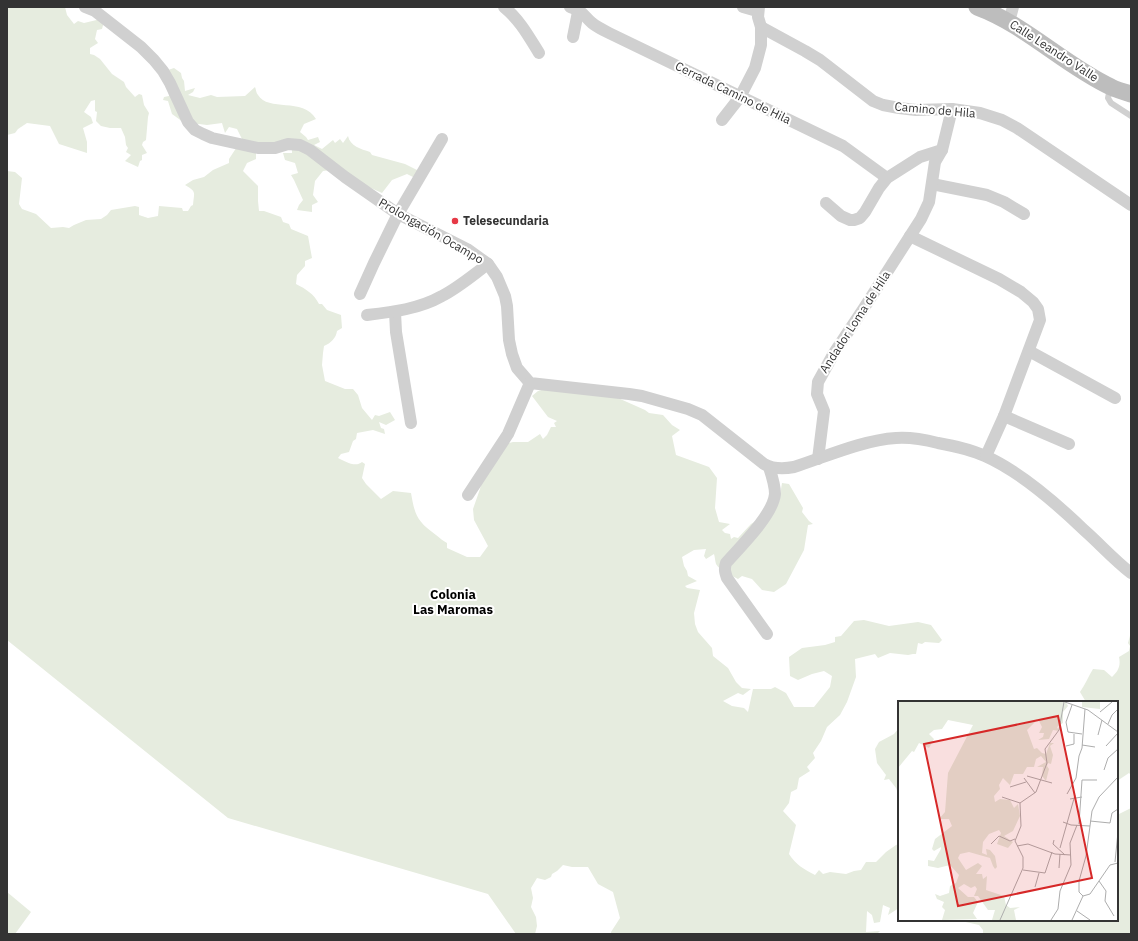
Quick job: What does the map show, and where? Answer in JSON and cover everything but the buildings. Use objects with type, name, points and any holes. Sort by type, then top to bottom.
[{"type":"street","name":"Prolongación Ocampo","points":[[85,7],[95,11],[154,60],[163,71],[188,122],[195,130],[212,138],[258,148],[275,148],[288,144],[300,145],[310,150],[345,177],[398,214],[467,249],[488,264],[497,276],[505,296],[509,340],[512,354],[518,368],[530,383]]},
{"type":"street","points":[[504,7],[523,26],[540,53]]},
{"type":"street","points":[[722,120],[740,97],[755,68],[759,56],[761,45],[761,27],[758,9],[743,7]]},
{"type":"street","name":"Calle Leandro Valle","points":[[977,7],[1011,14],[1077,67],[1110,86],[1131,94]]},
{"type":"street","points":[[573,37],[576,8]]},
{"type":"street","name":"Cerrada Camino de Hila","points":[[576,8],[600,28],[843,146],[887,178]]},
{"type":"street","name":"Camino de Hila","points":[[761,27],[820,60],[873,101],[883,105],[916,110],[952,109],[980,113],[1002,120],[1017,128],[1131,205]]},
{"type":"street","name":"Andador Loma de Hila","points":[[818,459],[824,411],[816,394],[816,388],[820,376],[921,219],[929,202],[935,162],[942,150],[952,109]]},
{"type":"street","points":[[360,294],[398,214],[442,139]]},
{"type":"street","points":[[826,203],[841,216],[850,220],[860,218],[887,178],[920,158],[942,150]]},
{"type":"street","points":[[932,184],[987,195],[1004,202],[1024,214]]},
{"type":"street","points":[[910,236],[999,279],[1021,292],[1033,302],[1038,309],[1040,320],[1004,416],[986,456]]},
{"type":"street","points":[[367,315],[395,312],[417,306],[442,296],[488,264]]},
{"type":"street","points":[[395,312],[396,332],[411,423]]},
{"type":"street","points":[[1029,351],[1115,398]]},
{"type":"street","points":[[468,495],[508,434],[530,383],[642,396],[696,412],[769,467],[787,468],[865,444],[898,438],[962,447],[986,456],[1008,468],[1061,508],[1131,573]]},
{"type":"street","points":[[1004,416],[1069,444]]},
{"type":"street","points":[[767,634],[727,578],[725,567],[726,563],[760,524],[772,505],[775,495],[769,467]]},
{"type":"lane","points":[[1110,86],[1108,98],[1111,103],[1131,116]]},
{"type":"shaded area","points":[[7,7],[65,7],[67,15],[74,24],[78,21],[84,23],[105,18],[102,29],[97,30],[95,39],[98,43],[90,48],[90,54],[100,59],[112,74],[124,82],[126,87],[135,97],[139,94],[142,95],[144,105],[149,113],[146,140],[142,145],[147,153],[142,155],[142,160],[140,161],[138,167],[125,161],[131,155],[126,152],[128,148],[121,128],[101,126],[96,121],[97,112],[95,111],[95,100],[91,101],[84,112],[91,117],[93,123],[83,128],[87,142],[87,153],[59,144],[50,126],[27,123],[15,133],[7,135]]},
{"type":"shaded area","points":[[174,68],[181,73],[185,91],[195,88],[193,92],[188,95],[200,98],[211,95],[217,97],[245,96],[255,87],[257,94],[269,103],[295,106],[310,112],[316,119],[304,124],[300,132],[308,140],[318,137],[320,142],[314,145],[322,149],[333,140],[335,143],[340,139],[343,143],[348,136],[353,145],[370,152],[372,155],[405,164],[421,172],[413,177],[407,174],[392,180],[382,193],[353,180],[336,169],[323,171],[315,181],[313,195],[318,202],[312,205],[312,212],[297,210],[303,200],[291,175],[298,173],[295,163],[285,160],[283,153],[292,153],[292,150],[256,150],[256,159],[247,163],[243,171],[258,186],[259,211],[264,211],[281,217],[283,222],[289,224],[291,229],[308,236],[312,258],[305,261],[305,266],[297,275],[296,284],[315,297],[319,304],[322,304],[327,310],[341,315],[342,328],[337,331],[333,340],[324,346],[322,365],[325,381],[345,389],[353,389],[358,395],[362,408],[372,420],[375,415],[379,416],[390,412],[395,420],[386,425],[379,422],[381,428],[384,429],[385,434],[373,430],[357,433],[356,439],[353,441],[349,452],[341,454],[338,458],[353,464],[359,464],[362,462],[365,464],[362,478],[381,499],[393,491],[411,493],[416,513],[421,522],[447,543],[447,548],[467,557],[480,557],[488,546],[474,520],[473,509],[482,478],[490,472],[496,446],[513,442],[528,442],[540,434],[543,439],[551,427],[556,427],[554,423],[557,421],[548,417],[532,396],[538,391],[549,388],[618,398],[649,413],[663,415],[672,425],[680,430],[672,436],[676,455],[709,467],[717,478],[715,508],[719,522],[730,524],[722,530],[725,533],[730,534],[731,539],[734,537],[738,538],[751,524],[766,515],[773,506],[779,502],[782,483],[789,484],[803,508],[802,512],[813,524],[808,525],[804,550],[786,584],[774,592],[762,590],[752,579],[742,576],[738,579],[723,571],[716,564],[714,554],[706,559],[704,556],[706,549],[694,550],[682,557],[688,576],[697,581],[685,586],[687,588],[700,590],[694,613],[695,624],[698,632],[712,648],[713,656],[728,668],[736,682],[742,688],[751,689],[743,695],[738,693],[723,701],[732,706],[744,708],[748,712],[753,689],[771,689],[775,687],[786,693],[794,707],[814,707],[830,687],[832,676],[824,671],[798,680],[790,676],[789,657],[802,648],[835,642],[835,637],[841,636],[854,621],[864,620],[889,626],[918,622],[931,625],[942,640],[939,643],[918,643],[916,654],[908,655],[890,653],[878,658],[875,654],[855,659],[856,677],[847,702],[840,715],[827,727],[821,741],[813,753],[815,758],[807,767],[810,771],[799,778],[797,789],[791,792],[789,803],[783,811],[796,825],[789,854],[800,866],[815,875],[819,870],[823,874],[830,872],[846,874],[861,870],[866,862],[876,862],[886,852],[898,844],[898,909],[888,915],[890,908],[883,905],[880,922],[874,923],[872,915],[867,911],[866,932],[880,931],[877,934],[611,934],[620,918],[613,892],[598,884],[588,867],[572,867],[563,865],[552,874],[551,877],[545,880],[537,878],[531,888],[533,898],[531,907],[536,917],[537,926],[535,934],[516,934],[488,894],[228,818],[7,640],[7,171],[15,172],[22,178],[19,204],[22,209],[36,214],[51,228],[69,228],[86,220],[101,219],[111,210],[135,206],[139,207],[139,215],[148,218],[158,216],[159,206],[182,208],[183,211],[188,211],[193,205],[194,193],[185,185],[193,180],[204,177],[213,170],[229,163],[229,159],[242,139],[237,129],[229,127],[225,133],[222,123],[207,125],[183,122],[172,114],[168,101],[163,100],[164,97],[169,96],[168,80],[165,71]]},
{"type":"shaded area","points":[[1131,632],[1131,775],[1129,773],[1118,780],[1118,701],[1085,701],[1080,692],[1093,669],[1104,670],[1112,677],[1114,675],[1119,666],[1119,657],[1129,651],[1130,646],[1128,643]]},
{"type":"shaded area","points":[[898,729],[898,793],[889,779],[884,780],[886,775],[877,763],[875,749],[879,742],[894,734]]},
{"type":"shaded area","points":[[1131,808],[1131,934],[983,934],[983,930],[979,925],[961,921],[1118,921],[1118,814]]},
{"type":"shaded area","points":[[7,892],[31,912],[15,934],[7,934]]},
{"type":"place","name":"Telesecundaria","points":[[455,221]]},
{"type":"district","name":"Colonia Las Maromas","points":[[453,602]]}]
